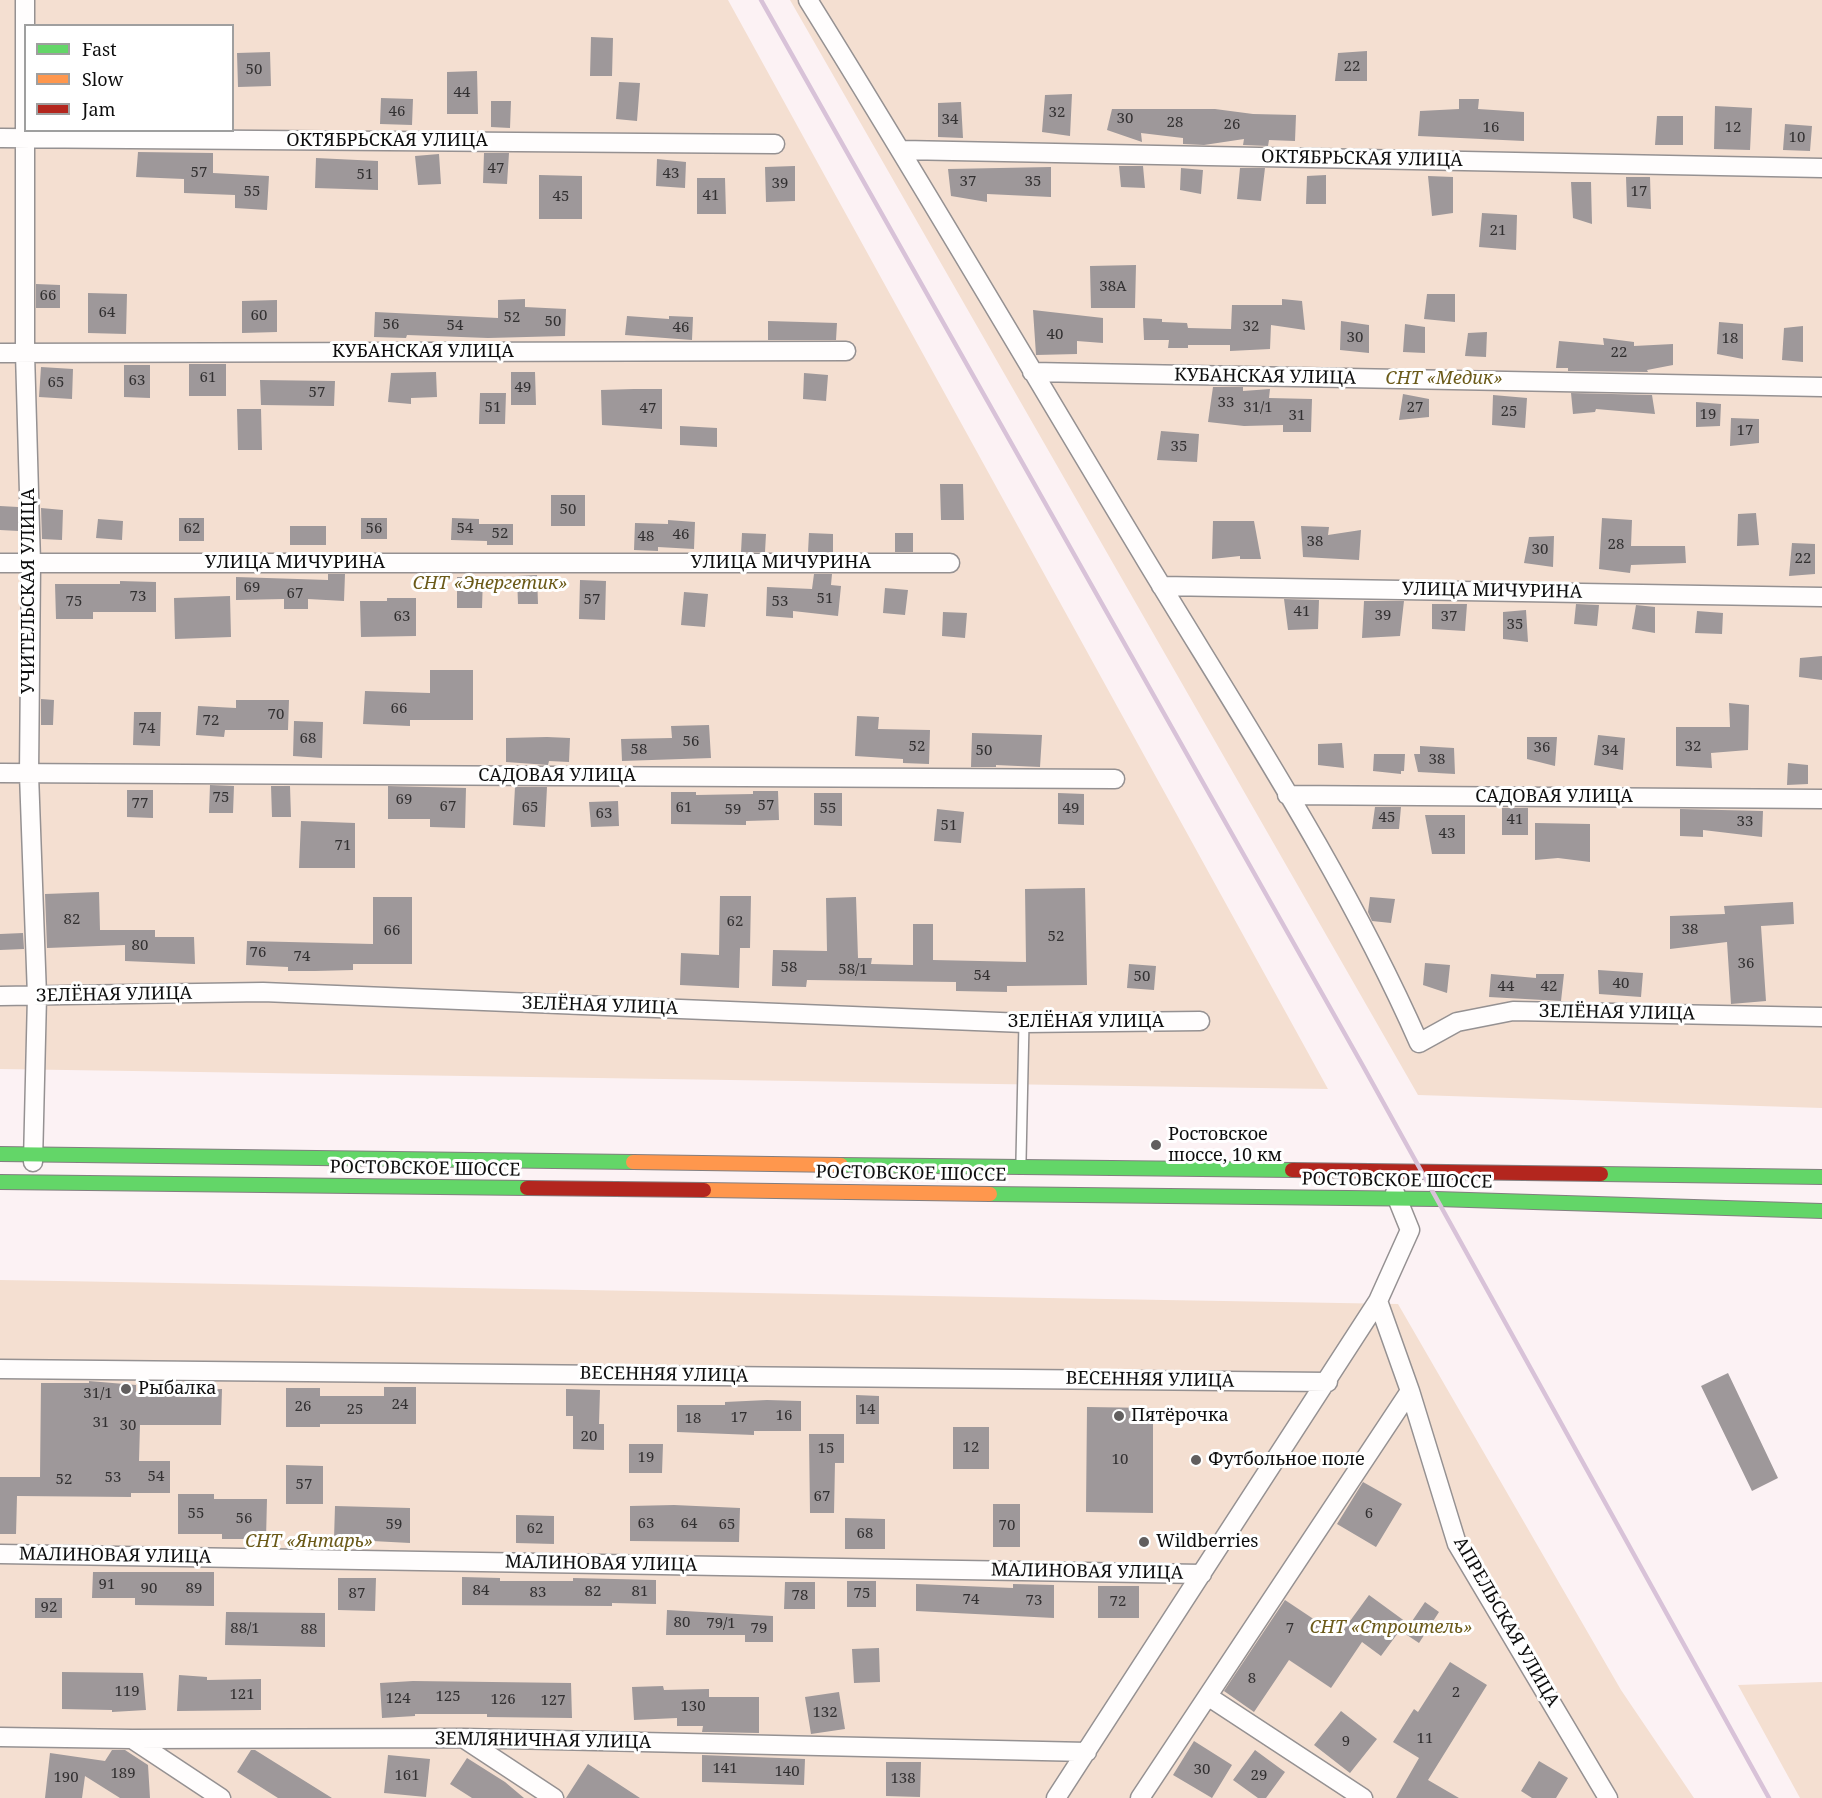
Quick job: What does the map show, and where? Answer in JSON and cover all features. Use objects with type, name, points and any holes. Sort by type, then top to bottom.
[{"type":"highway","name":"РОСТОВСКОЕ ШОССЕ","points":[[0,1154],[1822,1177]]},
{"type":"highway","name":"РОСТОВСКОЕ ШОССЕ","points":[[0,1182],[1398,1198],[1822,1211]]},
{"type":"street","name":"УЧИТЕЛЬСКАЯ УЛИЦА","points":[[25,0],[25,24]]},
{"type":"street","points":[[808,0],[902,150],[1032,372],[1287,795]]},
{"type":"street","name":"УЧИТЕЛЬСКАЯ УЛИЦА","points":[[24,70],[25,353],[31,563],[29,774],[37,996],[34,1182]]},
{"type":"street","name":"ОКТЯБРЬСКАЯ УЛИЦА","points":[[0,138],[775,144]]},
{"type":"street","name":"ОКТЯБРЬСКАЯ УЛИЦА","points":[[902,150],[1822,168]]},
{"type":"street","name":"КУБАНСКАЯ УЛИЦА","points":[[0,353],[846,351]]},
{"type":"street","name":"КУБАНСКАЯ УЛИЦА","points":[[1032,372],[1822,387]]},
{"type":"street","name":"УЛИЦА МИЧУРИНА","points":[[0,562],[950,563]]},
{"type":"street","name":"УЛИЦА МИЧУРИНА","points":[[1161,586],[1822,597]]},
{"type":"street","name":"САДОВАЯ УЛИЦА","points":[[0,773],[1115,778]]},
{"type":"street","name":"САДОВАЯ УЛИЦА","points":[[1287,795],[1822,799]]},
{"type":"street","name":"ЗЕЛЁНАЯ УЛИЦА","points":[[1287,795],[1386,969],[1419,1043],[1457,1022],[1513,1011],[1822,1017]]},
{"type":"street","name":"ЗЕЛЁНАЯ УЛИЦА","points":[[0,996],[263,992],[1024,1023],[1200,1021]]},
{"type":"street","points":[[1056,1798],[1328,1382],[1378,1301],[1410,1230],[1385,1172]]},
{"type":"street","name":"АПРЕЛЬСКАЯ УЛИЦА","points":[[1378,1301],[1410,1391],[1457,1544],[1608,1798]]},
{"type":"street","name":"ВЕСЕННЯЯ УЛИЦА","points":[[0,1369],[1328,1382]]},
{"type":"street","points":[[1140,1798],[1410,1391]]},
{"type":"street","name":"МАЛИНОВАЯ УЛИЦА","points":[[0,1554],[1202,1574]]},
{"type":"street","points":[[1209,1697],[1363,1798]]},
{"type":"street","name":"ЗЕМЛЯНИЧНАЯ УЛИЦА","points":[[0,1737],[463,1738],[1087,1752]]},
{"type":"street","points":[[463,1738],[554,1798]]},
{"type":"street","points":[[132,1739],[221,1798]]},
{"type":"lane","points":[[1021,1166],[1024,1023]]},
{"type":"green space","name":"СНТ «Энергетик»","points":[[0,0],[728,0],[1328,1089],[0,1069]]},
{"type":"green space","name":"СНТ «Медик»","points":[[790,0],[1822,0],[1822,1108],[1418,1095]]},
{"type":"green space","name":"СНТ «Янтарь»","points":[[0,1280],[1398,1304],[1621,1690],[1694,1798],[0,1798]]},
{"type":"green space","points":[[1822,1682],[1822,1798],[1800,1798],[1738,1685]]},
{"type":"building","points":[[591,37],[613,38],[612,76],[590,76]]},
{"type":"building","points":[[1367,51],[1367,81],[1335,81],[1338,53]]},
{"type":"building","points":[[270,52],[271,86],[238,87],[237,53]]},
{"type":"building","points":[[477,71],[478,114],[447,114],[447,72]]},
{"type":"building","points":[[619,82],[640,83],[637,121],[616,119]]},
{"type":"building","points":[[1072,94],[1070,136],[1042,132],[1045,95]]},
{"type":"building","points":[[381,98],[413,99],[412,125],[380,124]]},
{"type":"building","points":[[1459,99],[1479,99],[1478,109],[1524,112],[1524,141],[1418,136],[1420,111],[1459,109]]},
{"type":"building","points":[[491,101],[511,101],[510,128],[491,127]]},
{"type":"building","points":[[961,102],[963,138],[938,137],[938,103]]},
{"type":"building","points":[[1715,106],[1752,108],[1750,150],[1714,149]]},
{"type":"building","points":[[1112,109],[1215,109],[1253,114],[1296,115],[1295,141],[1269,140],[1268,146],[1243,145],[1244,139],[1204,145],[1183,144],[1183,138],[1141,133],[1142,142],[1107,130]]},
{"type":"building","points":[[1657,116],[1683,116],[1683,145],[1655,145]]},
{"type":"building","points":[[1785,124],[1812,126],[1810,151],[1783,150]]},
{"type":"building","points":[[138,152],[213,153],[213,173],[269,176],[267,210],[235,208],[235,195],[184,193],[184,179],[136,177]]},
{"type":"building","points":[[484,153],[509,153],[507,184],[483,183]]},
{"type":"building","points":[[439,154],[441,184],[418,185],[415,156]]},
{"type":"building","points":[[316,158],[378,161],[378,190],[315,188]]},
{"type":"building","points":[[657,159],[686,162],[685,188],[656,186]]},
{"type":"building","points":[[795,166],[795,201],[766,202],[765,167]]},
{"type":"building","points":[[1119,166],[1143,166],[1145,188],[1121,187]]},
{"type":"building","points":[[1051,167],[1051,197],[987,194],[987,202],[951,196],[948,169]]},
{"type":"building","points":[[1181,168],[1203,170],[1201,194],[1180,190]]},
{"type":"building","points":[[1240,168],[1265,168],[1261,201],[1237,199]]},
{"type":"building","points":[[539,175],[582,176],[582,219],[539,219]]},
{"type":"building","points":[[1326,175],[1326,204],[1306,204],[1307,176]]},
{"type":"building","points":[[1428,176],[1453,177],[1453,213],[1432,216]]},
{"type":"building","points":[[1626,177],[1650,177],[1651,209],[1627,207]]},
{"type":"building","points":[[697,178],[725,178],[726,214],[697,214]]},
{"type":"building","points":[[1571,182],[1591,182],[1592,224],[1573,218]]},
{"type":"building","points":[[1482,213],[1517,215],[1516,250],[1479,247]]},
{"type":"building","points":[[1136,265],[1135,308],[1091,308],[1090,266]]},
{"type":"building","points":[[36,284],[60,285],[60,308],[36,308]]},
{"type":"building","points":[[88,293],[127,294],[126,334],[88,333]]},
{"type":"building","points":[[1427,294],[1455,294],[1455,322],[1424,319]]},
{"type":"building","points":[[525,299],[525,307],[566,309],[565,336],[488,338],[407,335],[406,338],[374,337],[375,312],[498,318],[498,300]]},
{"type":"building","points":[[1282,299],[1302,301],[1305,330],[1271,325],[1270,349],[1230,351],[1230,345],[1188,345],[1188,348],[1168,348],[1169,340],[1144,340],[1143,318],[1162,319],[1162,322],[1187,323],[1188,328],[1231,329],[1232,305],[1282,305]]},
{"type":"building","points":[[277,300],[277,332],[242,333],[242,301]]},
{"type":"building","points":[[1033,310],[1103,318],[1103,343],[1077,341],[1077,354],[1036,355]]},
{"type":"building","points":[[627,316],[669,319],[669,316],[693,317],[692,340],[625,335]]},
{"type":"building","points":[[768,321],[837,323],[836,340],[768,340]]},
{"type":"building","points":[[1341,321],[1369,325],[1369,353],[1340,350]]},
{"type":"building","points":[[1719,322],[1743,324],[1743,359],[1717,354]]},
{"type":"building","points":[[1405,324],[1425,327],[1425,353],[1403,352]]},
{"type":"building","points":[[1803,326],[1803,362],[1782,360],[1784,328]]},
{"type":"building","points":[[1487,332],[1486,357],[1465,356],[1468,333]]},
{"type":"building","points":[[1603,338],[1634,342],[1634,346],[1673,344],[1673,365],[1647,370],[1648,372],[1568,371],[1568,368],[1556,368],[1559,341],[1604,345]]},
{"type":"building","points":[[189,364],[226,364],[226,396],[189,396]]},
{"type":"building","points":[[124,365],[150,365],[150,398],[124,397]]},
{"type":"building","points":[[41,367],[73,369],[72,399],[39,397]]},
{"type":"building","points":[[436,372],[437,397],[411,398],[411,404],[388,402],[391,373]]},
{"type":"building","points":[[511,372],[535,372],[536,405],[511,405]]},
{"type":"building","points":[[804,373],[828,375],[826,401],[803,399]]},
{"type":"building","points":[[260,380],[335,381],[334,406],[261,405]]},
{"type":"building","points":[[1213,387],[1243,387],[1243,391],[1270,389],[1269,398],[1312,399],[1311,432],[1283,432],[1283,425],[1244,426],[1208,422]]},
{"type":"building","points":[[662,389],[662,429],[602,425],[601,390]]},
{"type":"building","points":[[480,393],[506,393],[505,424],[479,424]]},
{"type":"building","points":[[1571,393],[1652,395],[1655,414],[1596,409],[1595,412],[1573,414]]},
{"type":"building","points":[[1403,394],[1429,399],[1429,417],[1399,420]]},
{"type":"building","points":[[1493,395],[1527,398],[1525,428],[1492,425]]},
{"type":"building","points":[[1696,402],[1721,404],[1720,426],[1696,427]]},
{"type":"building","points":[[237,409],[261,409],[262,450],[238,450]]},
{"type":"building","points":[[1731,418],[1759,419],[1759,443],[1730,446]]},
{"type":"building","points":[[680,426],[717,428],[717,447],[680,445]]},
{"type":"building","points":[[1161,431],[1199,434],[1197,462],[1157,460]]},
{"type":"building","points":[[940,484],[963,484],[964,520],[941,520]]},
{"type":"building","points":[[551,495],[585,495],[585,526],[551,526]]},
{"type":"building","points":[[0,506],[18,507],[19,531],[0,530]]},
{"type":"building","points":[[41,508],[63,510],[62,540],[42,539]]},
{"type":"building","points":[[1756,513],[1759,545],[1737,546],[1738,514]]},
{"type":"building","points":[[179,518],[204,518],[204,541],[179,541]]},
{"type":"building","points":[[361,518],[387,518],[387,539],[361,539]]},
{"type":"building","points":[[452,518],[479,519],[479,524],[513,524],[513,545],[487,545],[487,541],[451,540]]},
{"type":"building","points":[[1602,518],[1632,520],[1631,546],[1685,546],[1686,563],[1631,565],[1630,573],[1599,569]]},
{"type":"building","points":[[98,519],[123,521],[122,540],[96,538]]},
{"type":"building","points":[[668,520],[695,522],[694,549],[658,547],[658,551],[634,550],[635,523],[668,524]]},
{"type":"building","points":[[1213,521],[1254,521],[1261,559],[1240,559],[1240,556],[1212,559]]},
{"type":"building","points":[[290,526],[326,526],[326,545],[290,545]]},
{"type":"building","points":[[1301,526],[1329,527],[1328,535],[1361,530],[1359,560],[1303,557]]},
{"type":"building","points":[[742,533],[766,534],[765,552],[741,552]]},
{"type":"building","points":[[809,533],[833,534],[833,552],[808,552]]},
{"type":"building","points":[[895,533],[913,533],[913,552],[895,552]]},
{"type":"building","points":[[1554,536],[1553,567],[1524,563],[1529,537]]},
{"type":"building","points":[[1792,543],[1815,544],[1815,574],[1789,576]]},
{"type":"building","points":[[328,574],[345,574],[344,601],[308,599],[308,609],[284,609],[284,599],[236,600],[236,577],[328,580]]},
{"type":"building","points":[[814,574],[832,574],[831,585],[841,586],[838,616],[793,611],[793,618],[766,616],[767,587],[812,589]]},
{"type":"building","points":[[537,575],[538,604],[518,604],[517,576]]},
{"type":"building","points":[[457,577],[483,577],[482,608],[457,608]]},
{"type":"building","points":[[580,580],[606,581],[605,620],[579,619]]},
{"type":"building","points":[[120,581],[156,582],[156,612],[93,612],[93,619],[56,619],[55,584],[120,584]]},
{"type":"building","points":[[885,588],[908,590],[905,615],[883,613]]},
{"type":"building","points":[[684,592],[708,594],[705,627],[681,625]]},
{"type":"building","points":[[230,596],[231,637],[175,639],[174,598]]},
{"type":"building","points":[[387,598],[416,598],[416,636],[361,637],[360,601],[387,601]]},
{"type":"building","points":[[1284,599],[1319,600],[1318,629],[1288,630]]},
{"type":"building","points":[[1364,601],[1404,601],[1400,636],[1362,638]]},
{"type":"building","points":[[1432,604],[1467,604],[1465,631],[1432,629]]},
{"type":"building","points":[[1576,604],[1599,605],[1597,626],[1574,624]]},
{"type":"building","points":[[1636,605],[1655,607],[1655,633],[1632,629]]},
{"type":"building","points":[[1526,610],[1528,642],[1503,639],[1503,612]]},
{"type":"building","points":[[1697,611],[1723,613],[1722,634],[1695,633]]},
{"type":"building","points":[[943,612],[967,613],[965,638],[942,636]]},
{"type":"building","points":[[1822,656],[1822,680],[1799,677],[1800,658]]},
{"type":"building","points":[[430,670],[473,670],[473,720],[410,720],[410,726],[363,724],[365,691],[430,693]]},
{"type":"building","points":[[41,699],[54,700],[53,725],[41,725]]},
{"type":"building","points":[[236,700],[289,700],[288,730],[225,730],[224,737],[196,735],[198,706],[236,708]]},
{"type":"building","points":[[1729,703],[1749,705],[1748,750],[1711,753],[1712,768],[1676,766],[1676,727],[1730,727]]},
{"type":"building","points":[[134,712],[161,712],[160,746],[133,745]]},
{"type":"building","points":[[857,716],[879,717],[878,729],[930,730],[929,764],[903,763],[903,759],[855,756]]},
{"type":"building","points":[[294,721],[323,722],[322,758],[293,756]]},
{"type":"building","points":[[709,725],[711,758],[622,761],[621,739],[672,738],[671,726]]},
{"type":"building","points":[[972,733],[1042,735],[1040,767],[996,765],[996,767],[971,767]]},
{"type":"building","points":[[1598,735],[1625,738],[1623,770],[1594,765]]},
{"type":"building","points":[[1527,737],[1557,737],[1555,766],[1527,759]]},
{"type":"building","points":[[506,738],[570,738],[569,762],[549,761],[548,765],[506,762]]},
{"type":"building","points":[[1342,743],[1344,768],[1318,765],[1318,744]]},
{"type":"building","points":[[1420,746],[1454,748],[1455,774],[1418,772],[1414,754],[1420,754]]},
{"type":"building","points":[[1374,754],[1405,754],[1404,771],[1401,771],[1401,774],[1373,771]]},
{"type":"building","points":[[1788,763],[1808,765],[1808,784],[1787,785]]},
{"type":"building","points":[[210,785],[234,786],[233,813],[209,813]]},
{"type":"building","points":[[271,786],[290,786],[291,817],[272,817]]},
{"type":"building","points":[[388,786],[466,788],[465,828],[430,827],[430,819],[388,819]]},
{"type":"building","points":[[515,787],[547,787],[545,827],[513,825]]},
{"type":"building","points":[[127,790],[153,790],[153,818],[127,817]]},
{"type":"building","points":[[753,791],[778,791],[779,820],[746,821],[746,825],[671,824],[671,792],[696,792],[696,795],[753,794]]},
{"type":"building","points":[[814,793],[842,793],[842,826],[814,825]]},
{"type":"building","points":[[1058,793],[1084,794],[1084,825],[1058,824]]},
{"type":"building","points":[[618,801],[619,826],[591,827],[589,802]]},
{"type":"building","points":[[1375,807],[1401,807],[1399,829],[1372,829]]},
{"type":"building","points":[[1502,808],[1528,808],[1528,835],[1502,835]]},
{"type":"building","points":[[937,809],[964,812],[961,843],[934,841]]},
{"type":"building","points":[[1680,809],[1763,811],[1762,837],[1703,830],[1703,837],[1680,836]]},
{"type":"building","points":[[1425,815],[1465,815],[1465,854],[1432,854]]},
{"type":"building","points":[[301,821],[355,823],[355,868],[299,868]]},
{"type":"building","points":[[1535,823],[1590,824],[1590,862],[1558,858],[1535,860]]},
{"type":"building","points":[[1085,888],[1087,985],[1007,986],[1007,992],[956,991],[956,982],[807,980],[806,987],[772,986],[773,950],[827,951],[826,898],[856,897],[858,958],[872,958],[871,964],[913,965],[913,924],[933,924],[933,960],[1026,962],[1025,889]]},
{"type":"building","points":[[99,892],[100,930],[155,930],[155,937],[194,937],[195,964],[125,961],[125,945],[47,948],[45,894]]},
{"type":"building","points":[[720,896],[751,896],[750,948],[740,948],[739,988],[680,985],[681,953],[719,955]]},
{"type":"building","points":[[373,897],[412,897],[412,964],[353,964],[353,970],[315,971],[288,971],[288,967],[246,965],[247,941],[373,944]]},
{"type":"building","points":[[1370,897],[1395,899],[1391,923],[1372,921],[1368,912]]},
{"type":"building","points":[[1793,902],[1794,924],[1761,926],[1766,1001],[1731,1004],[1727,942],[1670,949],[1670,916],[1725,914],[1724,906]]},
{"type":"building","points":[[23,933],[24,949],[0,950],[0,934]]},
{"type":"building","points":[[1425,963],[1450,965],[1447,993],[1423,985]]},
{"type":"building","points":[[1129,964],[1156,966],[1154,990],[1127,988]]},
{"type":"building","points":[[1598,970],[1643,973],[1641,997],[1599,994]]},
{"type":"building","points":[[1491,974],[1536,978],[1536,974],[1564,974],[1561,1001],[1489,997]]},
{"type":"building","points":[[1728,1373],[1778,1478],[1752,1491],[1701,1386]]},
{"type":"building","points":[[89,1381],[136,1385],[136,1391],[222,1389],[221,1425],[140,1425],[139,1461],[170,1461],[170,1493],[131,1493],[131,1497],[17,1496],[16,1534],[0,1534],[0,1477],[40,1477],[41,1383],[89,1383]]},
{"type":"building","points":[[384,1387],[416,1387],[416,1424],[320,1424],[320,1427],[286,1427],[286,1388],[320,1388],[320,1396],[384,1396]]},
{"type":"building","points":[[566,1389],[600,1390],[599,1424],[604,1424],[604,1450],[573,1449],[573,1416],[566,1416]]},
{"type":"building","points":[[856,1395],[879,1396],[879,1424],[856,1424]]},
{"type":"building","points":[[801,1401],[801,1431],[754,1431],[754,1435],[677,1432],[677,1405],[725,1405],[725,1402]]},
{"type":"building","points":[[1087,1407],[1153,1408],[1153,1513],[1086,1512]]},
{"type":"building","points":[[953,1427],[989,1427],[989,1469],[953,1469]]},
{"type":"building","points":[[809,1434],[844,1434],[844,1463],[835,1463],[834,1513],[810,1513]]},
{"type":"building","points":[[629,1444],[663,1444],[662,1473],[629,1473]]},
{"type":"building","points":[[286,1465],[323,1466],[323,1504],[286,1504]]},
{"type":"building","points":[[1363,1482],[1402,1504],[1376,1547],[1337,1524]]},
{"type":"building","points":[[178,1494],[214,1494],[214,1499],[267,1499],[266,1539],[222,1539],[222,1534],[178,1534]]},
{"type":"building","points":[[993,1504],[1020,1504],[1020,1547],[993,1547]]},
{"type":"building","points":[[335,1506],[410,1508],[410,1543],[334,1539]]},
{"type":"building","points":[[630,1506],[740,1508],[739,1542],[630,1541]]},
{"type":"building","points":[[516,1515],[554,1516],[554,1544],[516,1543]]},
{"type":"building","points":[[845,1518],[885,1519],[885,1549],[845,1549]]},
{"type":"building","points":[[93,1572],[214,1572],[214,1606],[135,1605],[135,1598],[92,1598]]},
{"type":"building","points":[[462,1577],[500,1578],[500,1581],[573,1581],[573,1578],[656,1580],[656,1604],[462,1605]]},
{"type":"building","points":[[338,1578],[376,1578],[375,1611],[338,1610]]},
{"type":"building","points":[[847,1581],[876,1581],[876,1607],[847,1607]]},
{"type":"building","points":[[785,1582],[815,1582],[815,1609],[784,1609]]},
{"type":"building","points":[[916,1584],[1013,1588],[1013,1584],[1054,1585],[1054,1618],[916,1611]]},
{"type":"building","points":[[1098,1586],[1139,1586],[1139,1618],[1098,1618]]},
{"type":"building","points":[[1369,1595],[1406,1622],[1381,1656],[1362,1642],[1331,1688],[1289,1660],[1254,1712],[1224,1691],[1285,1600],[1339,1636]]},
{"type":"building","points":[[35,1598],[62,1598],[62,1618],[35,1618]]},
{"type":"building","points":[[1425,1602],[1439,1612],[1419,1643],[1404,1633]]},
{"type":"building","points":[[667,1610],[773,1616],[773,1642],[745,1642],[745,1635],[666,1635]]},
{"type":"building","points":[[226,1612],[325,1613],[325,1647],[225,1645]]},
{"type":"building","points":[[879,1648],[880,1682],[854,1683],[852,1649]]},
{"type":"building","points":[[1450,1662],[1487,1685],[1428,1780],[1459,1798],[1396,1798],[1419,1758],[1393,1742],[1414,1709],[1418,1712]]},
{"type":"building","points":[[62,1672],[143,1673],[146,1710],[112,1712],[112,1710],[62,1709]]},
{"type":"building","points":[[179,1675],[207,1677],[207,1680],[261,1679],[261,1710],[177,1711]]},
{"type":"building","points":[[413,1681],[571,1683],[572,1718],[487,1717],[487,1714],[415,1714],[415,1716],[382,1718],[380,1683]]},
{"type":"building","points":[[663,1686],[664,1690],[709,1689],[709,1697],[759,1697],[759,1733],[702,1732],[703,1726],[677,1726],[677,1718],[634,1720],[632,1687]]},
{"type":"building","points":[[839,1692],[845,1729],[811,1734],[805,1697]]},
{"type":"building","points":[[1341,1711],[1377,1739],[1350,1773],[1314,1745]]},
{"type":"building","points":[[1194,1741],[1232,1765],[1212,1798],[1173,1775]]},
{"type":"building","points":[[112,1750],[125,1750],[148,1765],[150,1798],[120,1798],[85,1776],[82,1798],[45,1798],[50,1753],[105,1761]]},
{"type":"building","points":[[251,1750],[255,1750],[332,1798],[278,1798],[237,1772]]},
{"type":"building","points":[[1255,1750],[1285,1772],[1266,1798],[1258,1798],[1233,1780]]},
{"type":"building","points":[[388,1755],[430,1759],[426,1797],[384,1793]]},
{"type":"building","points":[[702,1755],[805,1759],[804,1785],[702,1782]]},
{"type":"building","points":[[467,1758],[505,1782],[524,1798],[472,1798],[450,1784]]},
{"type":"building","points":[[1539,1761],[1568,1778],[1556,1798],[1532,1798],[1521,1791]]},
{"type":"building","points":[[886,1762],[921,1762],[920,1797],[886,1796]]},
{"type":"building","points":[[588,1764],[640,1798],[566,1798]]},
{"type":"railway","points":[[761,0],[1363,1066],[1769,1798]]},
{"type":"traffic: fast","points":[[0,1154],[633,1162]]},
{"type":"traffic: fast","points":[[841,1165],[1292,1170]]},
{"type":"traffic: fast","points":[[1601,1174],[1822,1177]]},
{"type":"traffic: fast","points":[[0,1182],[527,1188]]},
{"type":"traffic: fast","points":[[990,1194],[1437,1199],[1822,1211]]},
{"type":"traffic: slow","points":[[633,1162],[841,1165]]},
{"type":"traffic: slow","points":[[704,1190],[990,1194]]},
{"type":"traffic: jam","points":[[1292,1170],[1601,1174]]},
{"type":"traffic: jam","points":[[527,1188],[704,1190]]},
{"type":"place","name":"Ростовское шоссе, 10 км","points":[[1156,1145]]},
{"type":"place","name":"Рыбалка","points":[[126,1389]]},
{"type":"place","name":"Пятёрочка","points":[[1119,1416]]},
{"type":"place","name":"Футбольное поле","points":[[1196,1460]]},
{"type":"place","name":"Wildberries","points":[[1144,1542]]},
{"type":"park label","name":"СНТ «Строитель»","points":[[1391,1628]]}]
